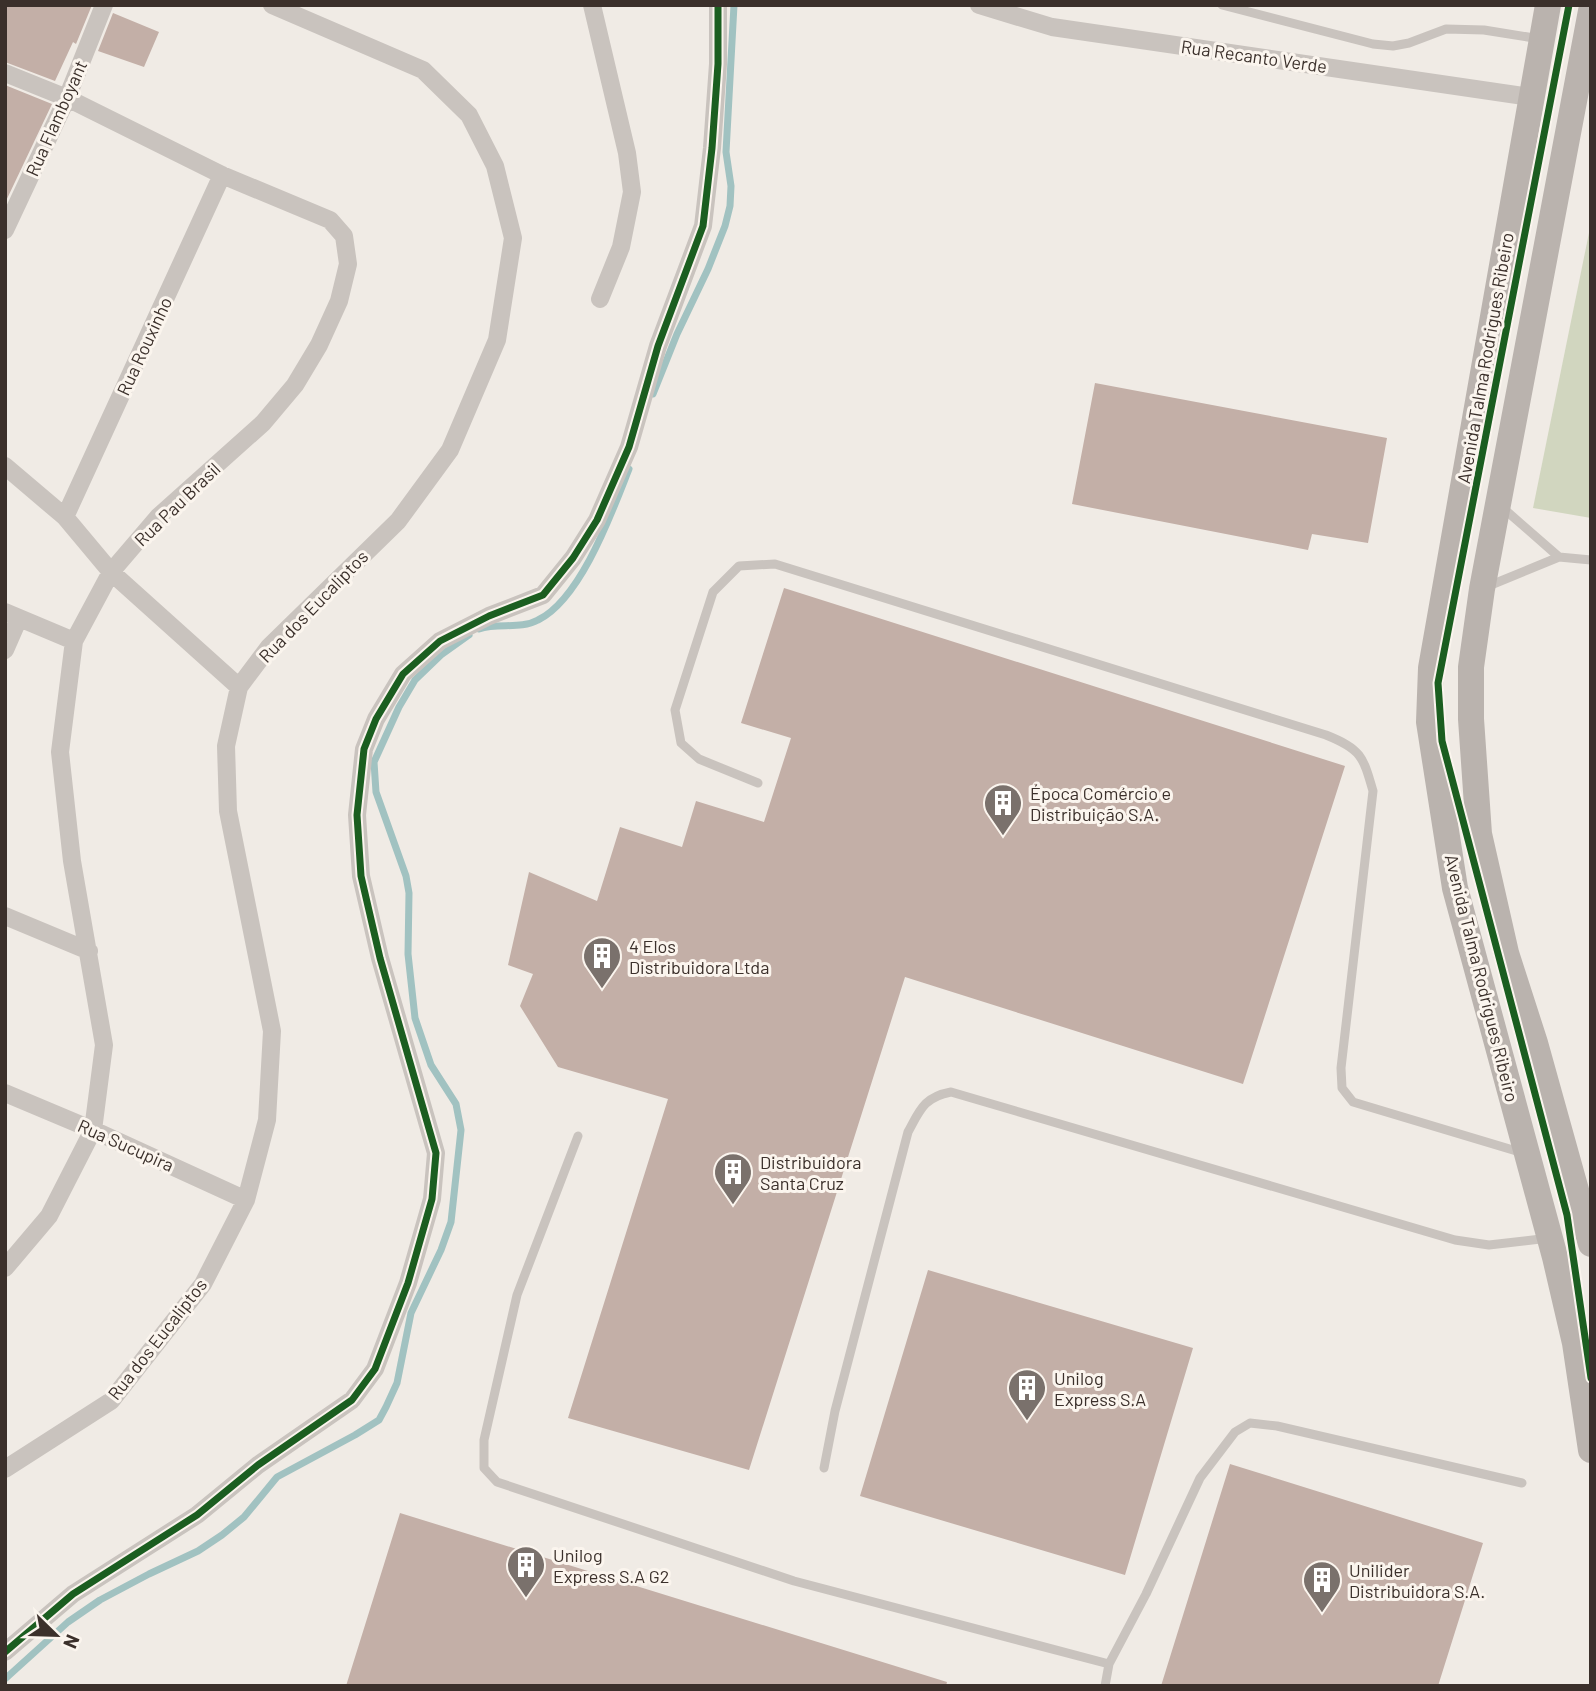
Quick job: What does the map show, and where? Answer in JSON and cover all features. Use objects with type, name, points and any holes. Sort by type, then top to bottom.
[{"type":"main road","name":"Avenida Talma Rodrigues Ribeiro","points":[[1548,5],[1431,668],[1429,722],[1455,888],[1550,1237],[1575,1343],[1591,1450]]},
{"type":"main road","name":"Avenida Talma Rodrigues Ribeiro","points":[[1591,11],[1497,503],[1471,667],[1471,719],[1479,834],[1506,953],[1535,1042],[1591,1244]]},
{"type":"street","name":"Rua Flamboyant","points":[[5,230],[67,98],[104,5]]},
{"type":"street","name":"Rua dos Eucaliptos","points":[[5,1469],[111,1401],[203,1284],[246,1200],[267,1120],[272,1031],[228,811],[226,746],[239,687],[269,647],[398,521],[450,450],[497,340],[513,238],[495,166],[469,115],[423,70],[272,5]]},
{"type":"street","points":[[592,5],[627,153],[632,192],[621,247],[600,299]]},
{"type":"street","points":[[5,1652],[74,1594],[197,1515],[258,1465],[352,1400],[379,1358],[408,1283],[432,1199],[436,1153],[380,958],[361,876],[357,814],[364,749],[376,719],[403,674],[440,641],[489,616],[542,595],[573,558],[597,520],[629,447],[658,346],[703,226],[718,65],[718,5]]},
{"type":"street","name":"Rua Recanto Verde","points":[[979,5],[1052,27],[1530,97]]},
{"type":"street","name":"Rua Pau Brasil","points":[[5,73],[67,98],[222,175],[330,220],[344,236],[348,264],[339,301],[319,345],[287,394],[263,423],[158,517],[111,572],[74,642],[60,752],[72,860],[104,1045],[93,1130],[49,1216],[5,1268]]},
{"type":"street","name":"Rua Rouxinho","points":[[65,517],[222,175]]},
{"type":"street","points":[[5,466],[65,517],[111,572],[239,687]]},
{"type":"street","points":[[5,650],[12,615],[74,642]]},
{"type":"street","points":[[5,916],[89,951]]},
{"type":"street","name":"Rua Sucupira","points":[[5,1093],[246,1200]]},
{"type":"lane","points":[[1222,5],[1373,44],[1393,46],[1409,43],[1446,29],[1484,30],[1542,40]]},
{"type":"lane","points":[[1497,503],[1559,557]]},
{"type":"lane","points":[[1482,589],[1559,557],[1591,560]]},
{"type":"lane","points":[[758,783],[699,760],[681,743],[675,710],[713,592],[738,566],[775,564],[1346,743],[1365,761],[1373,791],[1341,1068],[1342,1088],[1353,1102],[1416,1123],[1528,1154]]},
{"type":"lane","points":[[824,1468],[835,1411],[908,1132],[923,1104],[938,1094],[951,1092],[1455,1240],[1489,1245],[1550,1237]]},
{"type":"lane","points":[[578,1136],[517,1295],[484,1440],[484,1468],[497,1482],[794,1581],[1109,1664]]},
{"type":"lane","points":[[1105,1686],[1109,1664],[1146,1594],[1200,1478],[1235,1432],[1250,1423],[1277,1426],[1522,1483]]},
{"type":"green space","points":[[1591,223],[1591,518],[1533,508]]},
{"type":"building","points":[[5,5],[92,5],[76,44],[73,42],[55,81],[5,62]]},
{"type":"building","points":[[113,13],[159,32],[144,67],[98,51]]},
{"type":"building","points":[[5,85],[52,104],[5,203]]},
{"type":"building","points":[[1095,383],[1387,438],[1368,543],[1312,534],[1308,550],[1072,504]]},
{"type":"building","name":"Época Comércio e Distribuição S.A.","points":[[784,588],[1345,766],[1243,1084],[905,977],[749,1470],[568,1418],[668,1099],[558,1067],[520,1006],[533,974],[508,965],[529,872],[597,901],[620,827],[682,847],[696,801],[764,822],[791,738],[741,723]]},
{"type":"building","name":"Unilog Express S.A","points":[[928,1270],[1193,1348],[1125,1575],[860,1496]]},
{"type":"building","name":"Unilider Distribuidora S.A.","points":[[1230,1464],[1483,1543],[1438,1686],[1161,1686]]},
{"type":"building","name":"Unilog Express S.A G2","points":[[400,1513],[947,1682],[946,1686],[346,1686]]},
{"type":"waterway","points":[[653,394],[677,334],[708,269],[730,206],[731,186],[726,152],[734,5]]},
{"type":"waterway","points":[[479,629],[531,623],[554,609],[568,594],[593,553],[629,469]]},
{"type":"waterway","points":[[5,1679],[68,1622],[100,1600],[198,1551],[222,1535],[244,1517],[277,1477],[379,1420],[397,1383],[411,1313],[441,1250],[451,1222],[461,1130],[456,1104],[431,1065],[415,1018],[408,954],[409,893],[406,876],[376,792],[374,762],[399,707],[415,680],[441,655],[469,635]]},
{"type":"cycle path","points":[[5,1652],[73,1594],[197,1515],[258,1465],[352,1400],[375,1369],[408,1283],[432,1199],[436,1153],[380,958],[361,876],[357,815],[364,749],[376,719],[403,674],[440,641],[489,616],[543,595],[573,558],[597,520],[629,447],[658,346],[703,226],[718,64],[718,5]]},
{"type":"cycle path","points":[[1569,5],[1438,683],[1442,741],[1567,1215],[1591,1378]]},
{"type":"place","name":"Época Comércio e Distribuição S.A.","points":[[1003,837]]},
{"type":"place","name":"4 Elos Distribuidora Ltda","points":[[602,990]]},
{"type":"place","name":"Distribuidora Santa Cruz","points":[[733,1206]]},
{"type":"place","name":"Unilog Express S.A","points":[[1027,1422]]},
{"type":"place","name":"Unilog Express S.A G2","points":[[526,1599]]},
{"type":"place","name":"Unilider Distribuidora S.A.","points":[[1322,1614]]}]
